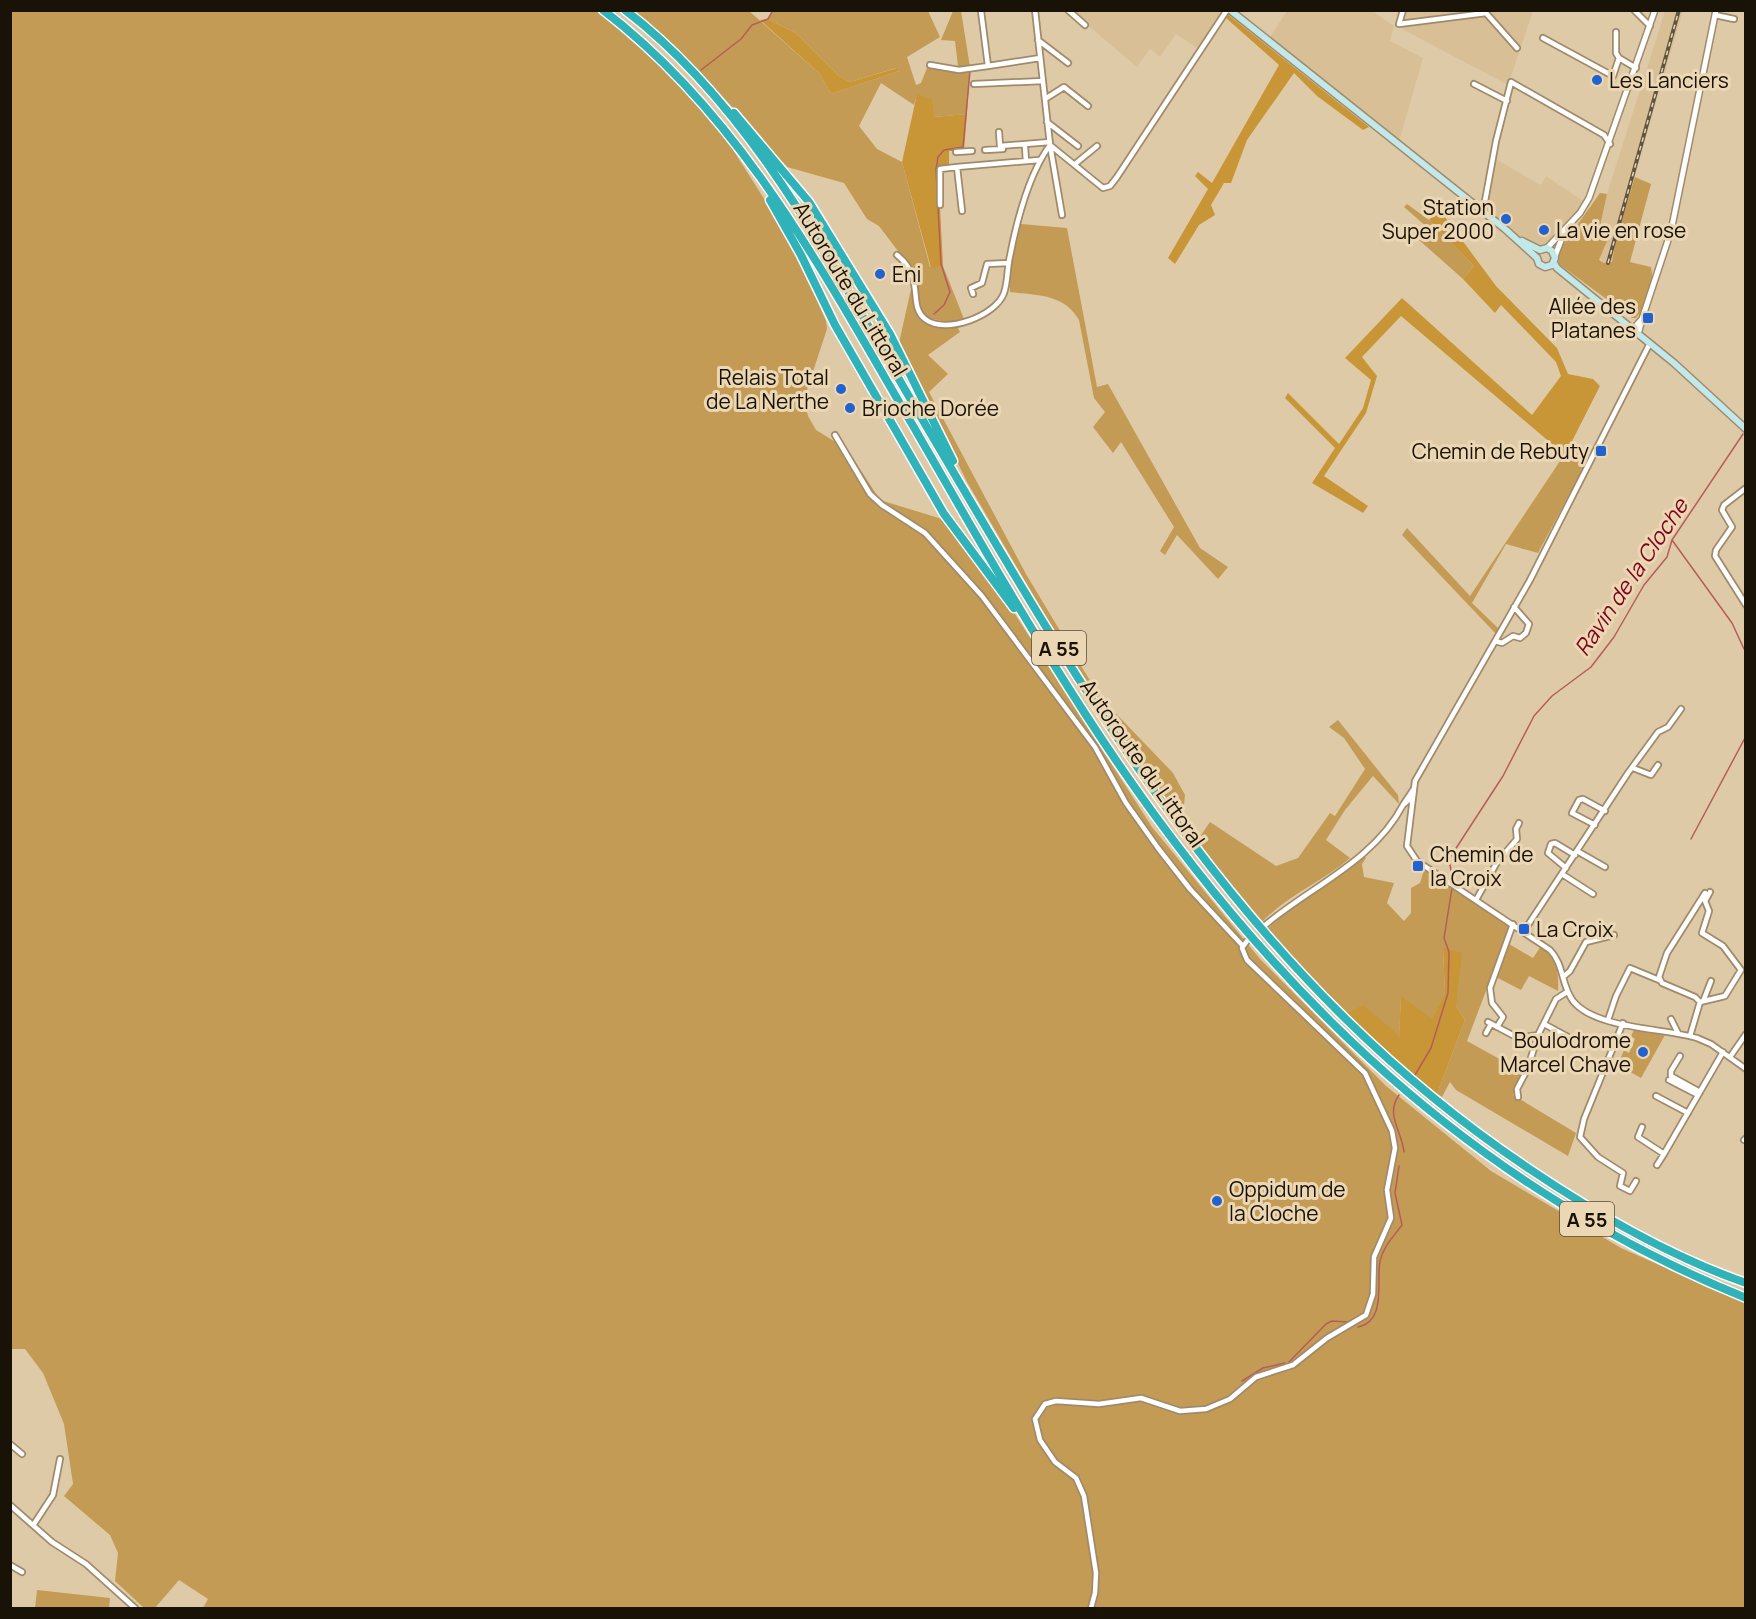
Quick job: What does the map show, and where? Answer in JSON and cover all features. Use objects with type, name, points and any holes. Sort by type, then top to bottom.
[{"type":"highway","name":"Autoroute du Littoral","points":[[603,10],[672,70],[724,129],[763,181],[804,244],[1084,713],[1149,807],[1234,918],[1305,998],[1363,1054],[1464,1138],[1544,1193],[1639,1248],[1746,1298]]},
{"type":"highway","name":"Autoroute du Littoral","points":[[625,10],[718,102],[786,193],[828,259],[1019,582],[1112,731],[1208,866],[1259,928],[1346,1021],[1437,1102],[1548,1182],[1673,1253],[1746,1283]]},
{"type":"highway","points":[[633,17],[666,43],[704,81],[784,169],[809,202],[890,334],[952,458],[1019,582]]},
{"type":"highway","points":[[724,129],[792,238],[835,325],[944,514],[997,582],[1084,713]]},
{"type":"main road","points":[[1228,10],[1505,229],[1537,258],[1539,264],[1552,262]]},
{"type":"main road","points":[[1505,229],[1544,249],[1552,262],[1746,429]]},
{"type":"main road","points":[[1537,258],[1544,249]]},
{"type":"street","points":[[981,10],[988,66]]},
{"type":"street","points":[[1035,10],[1047,122],[1062,215]]},
{"type":"street","points":[[1068,10],[1085,25]]},
{"type":"street","points":[[999,132],[1000,146],[1050,144],[1103,188],[1110,186],[1228,10]]},
{"type":"street","points":[[1403,10],[1399,24],[1487,12],[1517,48]]},
{"type":"street","points":[[1634,10],[1650,26]]},
{"type":"street","points":[[1544,249],[1567,228],[1589,198],[1613,136],[1655,10]]},
{"type":"street","points":[[1634,332],[1642,319],[1671,231],[1716,13],[1734,19]]},
{"type":"street","points":[[1616,32],[1616,53],[1619,58],[1636,68]]},
{"type":"street","points":[[1543,38],[1613,76],[1619,58]]},
{"type":"street","points":[[1038,40],[1068,63]]},
{"type":"street","points":[[930,65],[959,70],[1040,58]]},
{"type":"street","points":[[974,84],[1043,81]]},
{"type":"street","points":[[1483,212],[1511,82],[1604,135],[1610,144]]},
{"type":"street","points":[[1474,84],[1507,101]]},
{"type":"street","points":[[1045,99],[1064,87],[1088,106]]},
{"type":"street","points":[[1047,122],[1078,146]]},
{"type":"street","points":[[897,255],[915,279],[917,308],[921,315],[931,322],[944,324],[969,321],[991,308],[1004,294],[1014,235],[1039,160],[1050,144]]},
{"type":"street","points":[[1075,164],[1097,146]]},
{"type":"street","points":[[1025,147],[1026,161]]},
{"type":"street","points":[[1016,148],[1033,147]]},
{"type":"street","points":[[994,149],[995,164]]},
{"type":"street","points":[[985,150],[1003,149]]},
{"type":"street","points":[[964,151],[965,166]]},
{"type":"street","points":[[956,152],[972,151]]},
{"type":"street","points":[[940,205],[940,169],[1039,160]]},
{"type":"street","points":[[957,167],[962,211]]},
{"type":"street","points":[[1552,262],[1567,228]]},
{"type":"street","points":[[973,294],[971,288],[982,283],[987,264],[1008,263]]},
{"type":"street","points":[[1649,345],[1514,607],[1416,779],[1406,840],[1409,853],[1553,953],[1567,992],[1582,1009],[1608,1020],[1690,1036],[1723,1052],[1746,1069]]},
{"type":"street","points":[[835,435],[870,494],[882,505],[925,532],[982,596],[1095,747],[1126,803],[1158,848],[1190,889],[1245,943],[1247,960],[1365,1073],[1395,1139],[1394,1159],[1387,1190],[1391,1218],[1374,1257],[1374,1289],[1369,1308],[1361,1320],[1327,1338],[1300,1361],[1256,1377],[1230,1399],[1206,1409],[1180,1411],[1141,1398],[1099,1404],[1056,1401],[1045,1404],[1035,1419],[1040,1440],[1055,1462],[1076,1478],[1084,1496],[1096,1573],[1095,1593],[1091,1608]]},
{"type":"street","points":[[1746,488],[1724,505],[1722,510],[1732,527],[1716,549],[1715,556],[1746,605]]},
{"type":"street","points":[[1495,641],[1502,643],[1513,636],[1520,638],[1526,633],[1529,624],[1514,607]]},
{"type":"street","points":[[1524,931],[1658,732],[1669,726],[1681,709]]},
{"type":"street","points":[[1633,768],[1651,775],[1658,765]]},
{"type":"street","points":[[1264,926],[1354,862],[1395,818],[1413,790]]},
{"type":"street","points":[[1403,805],[1412,797]]},
{"type":"street","points":[[1595,825],[1572,813],[1579,800],[1583,799],[1605,812]]},
{"type":"street","points":[[1476,900],[1496,864],[1517,839],[1516,829],[1519,824]]},
{"type":"street","points":[[1566,868],[1548,853],[1551,844],[1555,843],[1605,867]]},
{"type":"street","points":[[1562,874],[1593,894]]},
{"type":"street","points":[[1608,1020],[1616,996],[1630,968],[1702,1001],[1725,996],[1742,970],[1723,946],[1702,933],[1709,911],[1704,902],[1708,893],[1667,953],[1659,980]]},
{"type":"street","points":[[1497,1027],[1503,1016],[1492,1003],[1491,984],[1513,924]]},
{"type":"street","points":[[1563,977],[1568,974],[1586,942],[1614,935]]},
{"type":"street","points":[[1690,1036],[1711,981]]},
{"type":"street","points":[[1518,1097],[1516,1089],[1527,1070],[1538,1035],[1556,999],[1567,992]]},
{"type":"street","points":[[1671,1019],[1678,1033]]},
{"type":"street","points":[[1486,1033],[1489,1023],[1518,1038],[1538,1035]]},
{"type":"street","points":[[1544,1023],[1570,1038]]},
{"type":"street","points":[[1623,1023],[1584,1119],[1580,1137],[1598,1157],[1623,1173],[1620,1186],[1630,1191],[1636,1181]]},
{"type":"street","points":[[1730,1057],[1746,1034]]},
{"type":"street","points":[[1657,1165],[1723,1052]]},
{"type":"street","points":[[1680,1056],[1670,1072],[1671,1076],[1699,1094]]},
{"type":"street","points":[[1669,1080],[1699,1094]]},
{"type":"street","points":[[1656,1095],[1688,1113]]},
{"type":"street","points":[[1641,1127],[1638,1137],[1664,1154]]},
{"type":"street","points":[[10,1444],[22,1454]]},
{"type":"street","points":[[34,1524],[52,1496],[60,1459]]},
{"type":"street","points":[[10,1505],[52,1542],[86,1564],[135,1608]]},
{"type":"street","points":[[10,1565],[22,1572]]},
{"type":"shaded area","points":[[10,11],[597,11],[677,80],[723,134],[794,246],[826,321],[827,329],[804,399],[808,416],[816,430],[847,449],[880,500],[942,519],[995,583],[1152,827],[1260,959],[1386,1086],[1491,1171],[1621,1248],[1745,1303],[1745,1608],[203,1608],[208,1599],[179,1580],[155,1608],[144,1608],[115,1581],[118,1553],[110,1535],[64,1496],[73,1484],[64,1424],[43,1373],[25,1349],[11,1349]]},
{"type":"shaded area","points":[[633,11],[749,11],[820,74],[831,94],[899,71],[896,68],[850,82],[839,76],[796,33],[767,19],[772,11],[928,11],[940,37],[907,57],[916,85],[921,83],[929,63],[958,66],[955,41],[941,40],[953,11],[961,11],[970,67],[967,114],[934,117],[917,95],[914,105],[881,83],[859,126],[877,149],[902,162],[930,267],[943,266],[964,319],[947,322],[925,317],[920,310],[917,276],[879,226],[867,219],[844,183],[787,167],[702,74]]},
{"type":"shaded area","points":[[1071,11],[1227,11],[1200,50],[1176,34],[1160,57],[1150,49],[1137,67]]},
{"type":"shaded area","points":[[1287,11],[1372,11],[1394,26],[1390,41],[1423,58],[1398,145],[1268,40]]},
{"type":"shaded area","points":[[1407,11],[1533,11],[1508,85],[1402,29]]},
{"type":"shaded area","points":[[1665,11],[1683,11],[1616,239],[1613,261],[1604,263],[1599,257],[1605,247],[1600,226],[1607,194]]},
{"type":"shaded area","points":[[1226,13],[1369,127],[1363,130],[1317,96],[1294,73],[1247,140],[1231,183],[1224,183],[1211,205],[1215,215],[1199,225],[1175,264],[1168,258],[1208,189],[1195,176],[1198,172],[1212,183],[1279,65],[1226,18]]},
{"type":"shaded area","points":[[767,19],[796,33],[839,76],[850,82],[897,68],[899,71],[831,94],[820,74],[760,20]]},
{"type":"shaded area","points":[[917,94],[932,99],[934,117],[967,114],[964,151],[949,151],[949,165],[938,166],[943,266],[931,268],[902,162]]},
{"type":"shaded area","points":[[1494,158],[1541,185],[1546,176],[1586,203],[1547,248],[1526,244],[1484,213]]},
{"type":"shaded area","points":[[1635,177],[1651,184],[1630,262],[1651,267],[1652,273],[1651,287],[1646,301],[1636,318],[1632,318],[1559,264],[1558,252],[1600,193],[1607,194],[1600,226],[1607,241],[1599,260],[1604,263],[1612,262],[1616,239]]},
{"type":"shaded area","points":[[1407,204],[1429,220],[1474,266],[1463,279],[1419,240],[1428,228],[1404,207]]},
{"type":"shaded area","points":[[1439,209],[1496,286],[1557,348],[1568,374],[1593,379],[1600,386],[1565,455],[1401,316],[1362,357],[1377,376],[1366,413],[1324,476],[1368,506],[1363,513],[1312,483],[1335,448],[1285,398],[1288,393],[1339,444],[1363,408],[1371,380],[1345,358],[1402,298],[1532,415],[1561,376],[1556,362],[1501,305],[1495,313],[1463,279],[1474,266],[1429,220]]},
{"type":"shaded area","points":[[1021,224],[1067,228],[1097,387],[1108,384],[1200,548],[1228,567],[1218,579],[1177,535],[1165,555],[1160,551],[1174,527],[1121,442],[1113,453],[1093,427],[1105,412],[1094,398],[1079,320],[1073,311],[1049,297],[1010,292],[1012,257]]},
{"type":"shaded area","points":[[913,280],[916,302],[922,316],[935,324],[957,326],[960,332],[928,355],[948,374],[929,392],[1026,574],[1083,669],[1101,698],[1173,773],[1185,795],[1183,815],[1199,838],[1210,822],[1276,866],[1298,858],[1330,813],[1335,816],[1365,769],[1344,738],[1329,727],[1338,720],[1398,795],[1399,804],[1373,776],[1345,810],[1326,840],[1350,858],[1271,913],[1261,923],[1178,819],[1138,763],[1050,624],[967,482],[899,343]]},
{"type":"shaded area","points":[[1570,446],[1587,461],[1538,553],[1506,544],[1472,603],[1499,629],[1496,634],[1402,535],[1407,528],[1470,596]]},
{"type":"shaded area","points":[[1364,856],[1366,858],[1362,864],[1364,877],[1394,883],[1387,903],[1404,921],[1411,913],[1411,888],[1420,883],[1424,870],[1510,925],[1504,941],[1533,958],[1541,946],[1551,956],[1557,972],[1558,991],[1529,976],[1521,990],[1492,975],[1467,1041],[1523,1072],[1513,1095],[1576,1133],[1568,1156],[1456,1090],[1450,1082],[1442,1097],[1437,1094],[1465,1020],[1456,1006],[1443,948],[1445,993],[1432,1020],[1401,997],[1399,1039],[1346,1014],[1267,929]]},
{"type":"shaded area","points":[[1443,948],[1462,953],[1456,1006],[1465,1020],[1437,1094],[1387,1053],[1346,1014],[1363,1005],[1393,1030],[1399,1038],[1401,996],[1432,1019],[1445,993]]},
{"type":"shaded area","name":"Boulodrome Marcel Chave","points":[[1635,1028],[1665,1035],[1641,1078],[1618,1065],[1624,1050],[1629,1053],[1635,1039],[1631,1036]]},
{"type":"shaded area","points":[[37,1590],[110,1598],[109,1608],[35,1608]]},
{"type":"waterway","points":[[701,70],[741,39],[752,25],[768,19],[773,10]]},
{"type":"waterway","points":[[934,314],[944,305],[950,292],[941,264],[936,169],[938,157],[944,150],[963,147],[970,71]]},
{"type":"waterway","name":"Ravin de la Cloche","points":[[1453,882],[1449,859],[1503,776],[1534,716],[1552,696],[1591,667],[1614,637],[1644,585],[1667,557],[1672,540],[1743,434]]},
{"type":"waterway","points":[[1672,540],[1732,623],[1744,649]]},
{"type":"waterway","points":[[1691,839],[1746,736]]},
{"type":"waterway","name":"Ravin de la Cloche","points":[[1415,1075],[1431,1048],[1448,993],[1449,952],[1444,938],[1452,888]]},
{"type":"waterway","name":"Ravin de la Cloche","points":[[1399,1095],[1395,1102],[1394,1116],[1404,1152]]},
{"type":"waterway","name":"Ravin de la Cloche","points":[[1358,1327],[1367,1323],[1377,1309],[1381,1256],[1402,1225],[1395,1193],[1399,1166]]},
{"type":"waterway","name":"Ravin de la Cloche","points":[[1289,1362],[1326,1324],[1332,1321],[1347,1322]]},
{"type":"waterway","name":"Ravin de la Cloche","points":[[1242,1381],[1263,1368],[1285,1363]]},
{"type":"railway","points":[[1608,263],[1679,10]]},
{"type":"place","name":"Les Lanciers","points":[[1597,80]]},
{"type":"place","name":"Station Super 2000","points":[[1506,219]]},
{"type":"place","name":"La vie en rose","points":[[1544,230]]},
{"type":"place","name":"Eni","points":[[880,274]]},
{"type":"place","name":"Allée des Platanes","points":[[1648,318]]},
{"type":"place","name":"Relais Total de La Nerthe","points":[[841,389]]},
{"type":"place","name":"Brioche Dorée","points":[[850,408]]},
{"type":"place","name":"Chemin de Rebuty","points":[[1601,451]]},
{"type":"place","name":"Chemin de la Croix","points":[[1418,866]]},
{"type":"place","name":"La Croix","points":[[1524,929]]},
{"type":"place","name":"Boulodrome Marcel Chave","points":[[1643,1052]]},
{"type":"place","name":"Oppidum de la Cloche","points":[[1217,1201]]}]
